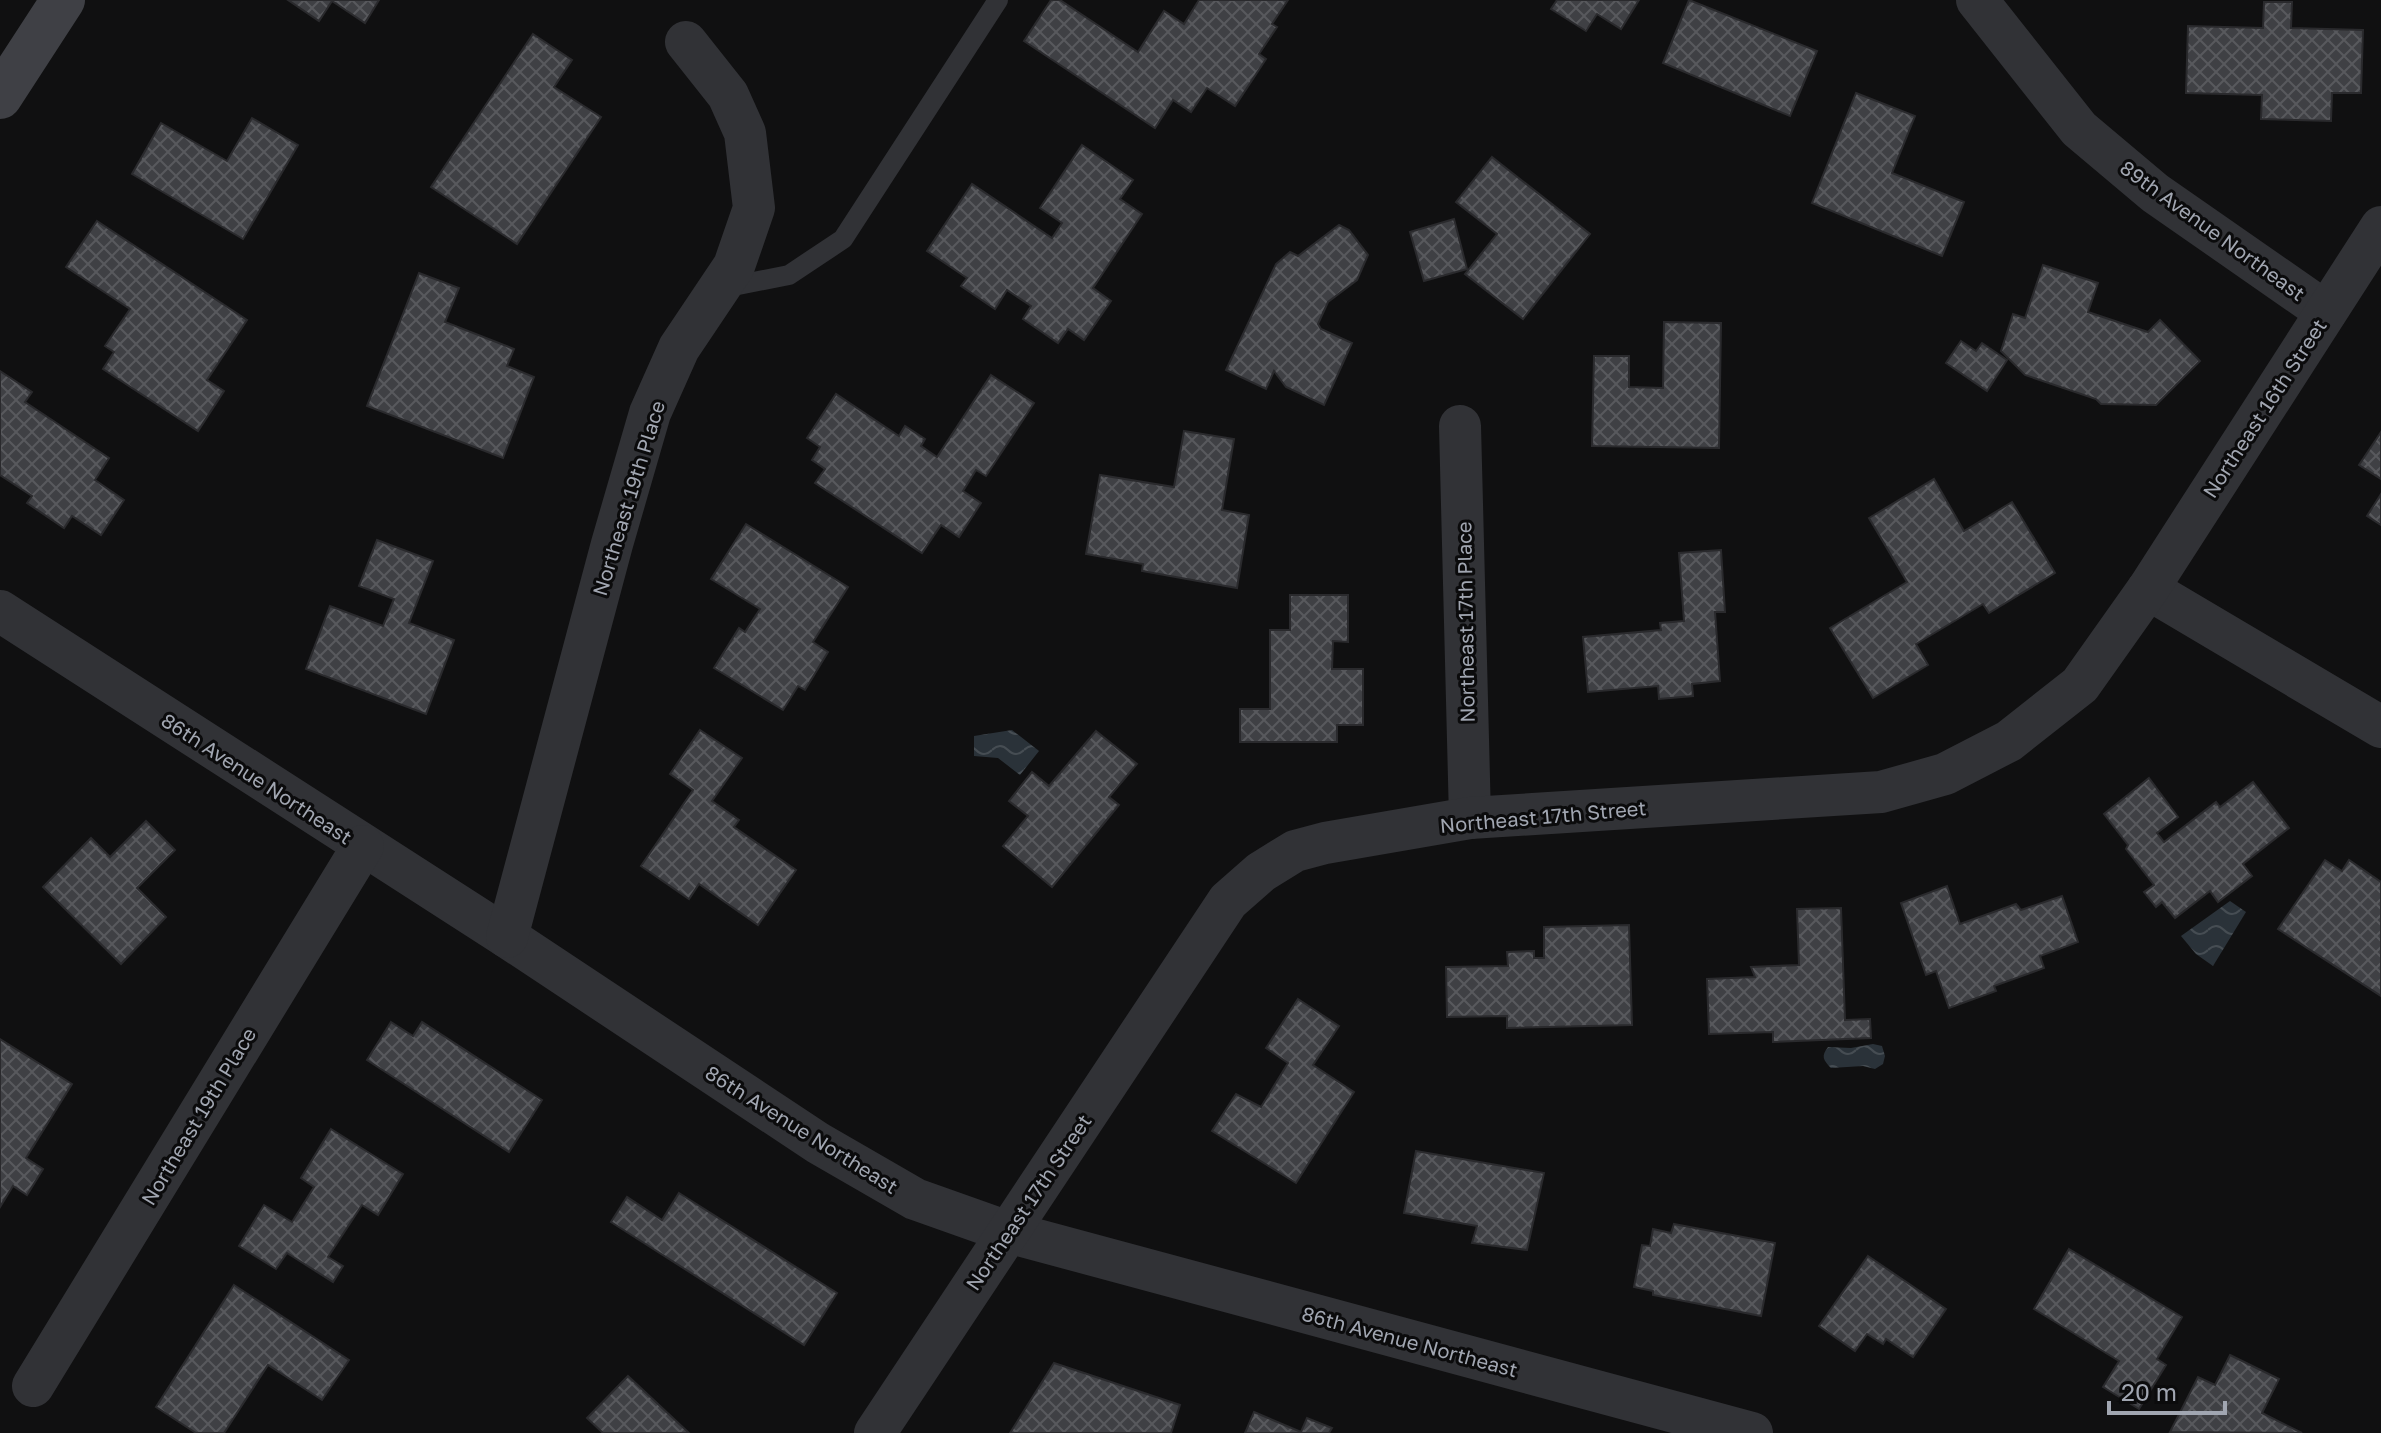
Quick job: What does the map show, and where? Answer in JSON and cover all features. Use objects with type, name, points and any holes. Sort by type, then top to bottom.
[{"type":"street","points":[[0,97],[63,0]]},
{"type":"street","name":"89th Avenue Northeast","points":[[1977,0],[2079,129],[2155,193],[2326,312]]},
{"type":"street","name":"Northeast 19th Place","points":[[507,937],[650,413],[679,348],[734,266],[754,208],[745,133],[728,95],[686,42]]},
{"type":"street","name":"Northeast 16th Street","points":[[2148,589],[2381,227]]},
{"type":"street","name":"Northeast 17th Place","points":[[1460,426],[1470,818]]},
{"type":"street","points":[[2148,589],[2381,727]]},
{"type":"street","name":"Northeast 17th Street","points":[[875,1433],[1228,901],[1261,872],[1295,851],[1325,843],[1470,818],[1881,792],[1945,774],[2009,741],[2080,685],[2148,589]]},
{"type":"street","name":"86th Avenue Northeast","points":[[0,611],[507,937],[818,1143],[915,1199],[1008,1232],[1752,1433]]},
{"type":"street","name":"Northeast 19th Place","points":[[33,1386],[363,846]]},
{"type":"lane","points":[[719,289],[789,275],[843,239],[998,0]]},
{"type":"water","points":[[1012,730],[1039,751],[1020,775],[998,758],[974,756],[974,736]]},
{"type":"water","points":[[2230,901],[2246,912],[2213,966],[2196,954],[2181,936]]},
{"type":"water","points":[[1873,1044],[1882,1046],[1885,1056],[1883,1064],[1875,1069],[1863,1066],[1831,1068],[1824,1058],[1828,1047],[1851,1048]]},
{"type":"building","points":[[288,0],[379,0],[365,23],[332,1],[319,21]]},
{"type":"building","points":[[1051,0],[1060,0],[1138,52],[1164,11],[1184,24],[1199,0],[1288,0],[1272,24],[1277,27],[1259,54],[1266,59],[1235,106],[1207,88],[1191,112],[1173,100],[1155,128],[1024,41]]},
{"type":"building","points":[[1557,0],[1639,0],[1621,29],[1597,14],[1586,31],[1551,9]]},
{"type":"building","points":[[1689,0],[1817,51],[1790,116],[1663,63]]},
{"type":"building","points":[[2264,2],[2292,2],[2291,28],[2363,30],[2361,93],[2332,93],[2331,121],[2261,119],[2262,95],[2186,93],[2188,26],[2263,28]]},
{"type":"building","points":[[533,34],[572,60],[554,87],[601,117],[517,244],[431,187]]},
{"type":"building","points":[[1856,93],[1915,116],[1892,173],[1964,202],[1942,256],[1812,203]]},
{"type":"building","points":[[252,118],[298,145],[243,239],[132,174],[161,123],[227,161]]},
{"type":"building","points":[[1082,145],[1133,180],[1120,199],[1142,214],[1093,288],[1111,301],[1084,340],[1068,329],[1058,343],[1023,319],[1031,306],[1007,290],[995,309],[961,286],[967,278],[927,251],[972,184],[1052,238],[1062,223],[1040,208]]},
{"type":"building","points":[[1492,157],[1590,234],[1523,319],[1465,274],[1497,234],[1456,202]]},
{"type":"building","points":[[1454,219],[1467,269],[1424,281],[1410,232]]},
{"type":"building","points":[[97,221],[247,320],[207,380],[224,391],[198,431],[103,369],[114,352],[105,346],[130,309],[66,267]]},
{"type":"building","points":[[1339,225],[1349,230],[1368,255],[1357,280],[1328,302],[1318,324],[1321,329],[1352,343],[1324,405],[1286,387],[1274,371],[1266,389],[1226,370],[1276,264],[1290,252],[1298,256]]},
{"type":"building","points":[[2043,265],[2098,283],[2088,312],[2148,332],[2160,320],[2200,361],[2156,405],[2101,404],[2096,399],[2025,375],[2001,351],[2013,314],[2025,318]]},
{"type":"building","points":[[419,273],[459,288],[445,322],[514,349],[507,366],[534,377],[503,458],[367,406]]},
{"type":"building","points":[[1664,322],[1721,323],[1719,448],[1592,446],[1594,356],[1629,356],[1629,387],[1663,388]]},
{"type":"building","points":[[1961,341],[1976,351],[1982,343],[2007,360],[1987,391],[1946,363]]},
{"type":"building","points":[[0,371],[32,392],[25,402],[109,458],[95,480],[124,500],[101,535],[72,516],[64,528],[27,503],[32,496],[0,475]]},
{"type":"building","points":[[991,375],[1034,403],[986,476],[976,470],[963,491],[981,503],[959,537],[941,525],[922,553],[815,483],[825,469],[812,460],[820,447],[807,438],[836,394],[899,436],[905,426],[925,439],[921,446],[937,457]]},
{"type":"building","points":[[1184,431],[1234,439],[1222,510],[1249,515],[1237,588],[1142,571],[1143,564],[1086,554],[1100,475],[1174,487]]},
{"type":"building","points":[[2381,432],[2381,479],[2359,465]]},
{"type":"building","points":[[1934,479],[1964,531],[2012,502],[2055,573],[1989,613],[1983,604],[1916,644],[1928,665],[1873,698],[1830,628],[1907,582],[1869,518]]},
{"type":"building","points":[[2381,494],[2381,525],[2367,516]]},
{"type":"building","points":[[746,524],[848,587],[813,642],[828,652],[805,690],[798,686],[783,710],[714,668],[739,628],[745,632],[760,609],[711,579]]},
{"type":"building","points":[[377,540],[433,561],[409,623],[454,640],[426,714],[306,669],[330,606],[383,626],[394,599],[359,586]]},
{"type":"building","points":[[1721,550],[1725,612],[1715,612],[1720,681],[1692,684],[1693,696],[1659,699],[1658,686],[1588,692],[1583,637],[1661,630],[1660,623],[1684,621],[1679,553]]},
{"type":"building","points":[[1290,595],[1348,595],[1348,642],[1333,641],[1332,669],[1363,669],[1363,725],[1337,725],[1337,742],[1240,742],[1240,709],[1270,709],[1270,630],[1290,630]]},
{"type":"building","points":[[700,730],[742,758],[712,801],[739,820],[734,827],[796,870],[758,925],[699,884],[689,899],[641,866],[693,790],[670,774]]},
{"type":"building","points":[[1096,731],[1137,764],[1109,797],[1119,805],[1052,887],[1003,846],[1028,816],[1009,801],[1032,772],[1049,786]]},
{"type":"building","points":[[2149,778],[2178,817],[2157,833],[2164,842],[2216,802],[2220,807],[2253,782],[2289,828],[2243,864],[2252,876],[2218,902],[2210,891],[2175,918],[2162,902],[2156,907],[2144,892],[2154,885],[2104,814]]},
{"type":"building","points":[[146,821],[175,850],[137,888],[166,917],[121,964],[43,887],[91,838],[110,857]]},
{"type":"building","points":[[2325,860],[2342,871],[2349,860],[2381,882],[2381,996],[2278,929]]},
{"type":"building","points":[[1947,886],[1960,924],[2016,904],[2021,910],[2062,896],[2078,942],[2040,956],[2044,968],[1994,986],[1996,991],[1949,1008],[1936,971],[1926,975],[1901,903]]},
{"type":"building","points":[[1841,908],[1845,1020],[1870,1019],[1871,1038],[1773,1042],[1773,1032],[1709,1034],[1707,979],[1755,977],[1751,967],[1799,965],[1797,909]]},
{"type":"building","points":[[1629,925],[1632,1025],[1507,1028],[1507,1016],[1447,1017],[1446,967],[1508,966],[1507,952],[1534,951],[1534,958],[1544,958],[1544,927]]},
{"type":"building","points":[[1298,999],[1339,1026],[1313,1065],[1354,1092],[1296,1183],[1212,1131],[1236,1094],[1261,1107],[1288,1063],[1266,1048]]},
{"type":"building","points":[[391,1022],[413,1036],[422,1022],[542,1100],[509,1152],[367,1060]]},
{"type":"building","points":[[0,1039],[72,1084],[26,1158],[43,1169],[27,1195],[13,1186],[0,1207]]},
{"type":"building","points":[[331,1129],[403,1174],[378,1215],[362,1205],[328,1257],[343,1266],[333,1282],[287,1253],[276,1269],[239,1246],[264,1205],[292,1222],[314,1187],[301,1178]]},
{"type":"building","points":[[1416,1151],[1544,1173],[1527,1250],[1472,1243],[1477,1226],[1404,1213]]},
{"type":"building","points":[[679,1193],[837,1293],[804,1345],[611,1222],[627,1197],[662,1220]]},
{"type":"building","points":[[1674,1224],[1775,1243],[1761,1316],[1653,1295],[1653,1291],[1634,1287],[1642,1245],[1650,1246],[1653,1229],[1671,1233]]},
{"type":"building","points":[[2069,1249],[2182,1317],[2157,1359],[2166,1365],[2139,1409],[2103,1387],[2119,1361],[2034,1309]]},
{"type":"building","points":[[1868,1256],[1946,1309],[1913,1357],[1886,1339],[1883,1344],[1867,1334],[1855,1351],[1819,1326]]},
{"type":"building","points":[[234,1285],[349,1360],[322,1400],[268,1365],[224,1433],[196,1433],[156,1407]]},
{"type":"building","points":[[2230,1355],[2279,1379],[2262,1413],[2302,1433],[2170,1432],[2198,1377],[2215,1385]]},
{"type":"building","points":[[1054,1363],[1180,1405],[1171,1433],[1010,1433]]},
{"type":"building","points":[[628,1376],[689,1433],[603,1433],[587,1418]]},
{"type":"building","points":[[1254,1412],[1301,1432],[1307,1418],[1332,1428],[1329,1433],[1245,1433]]}]
